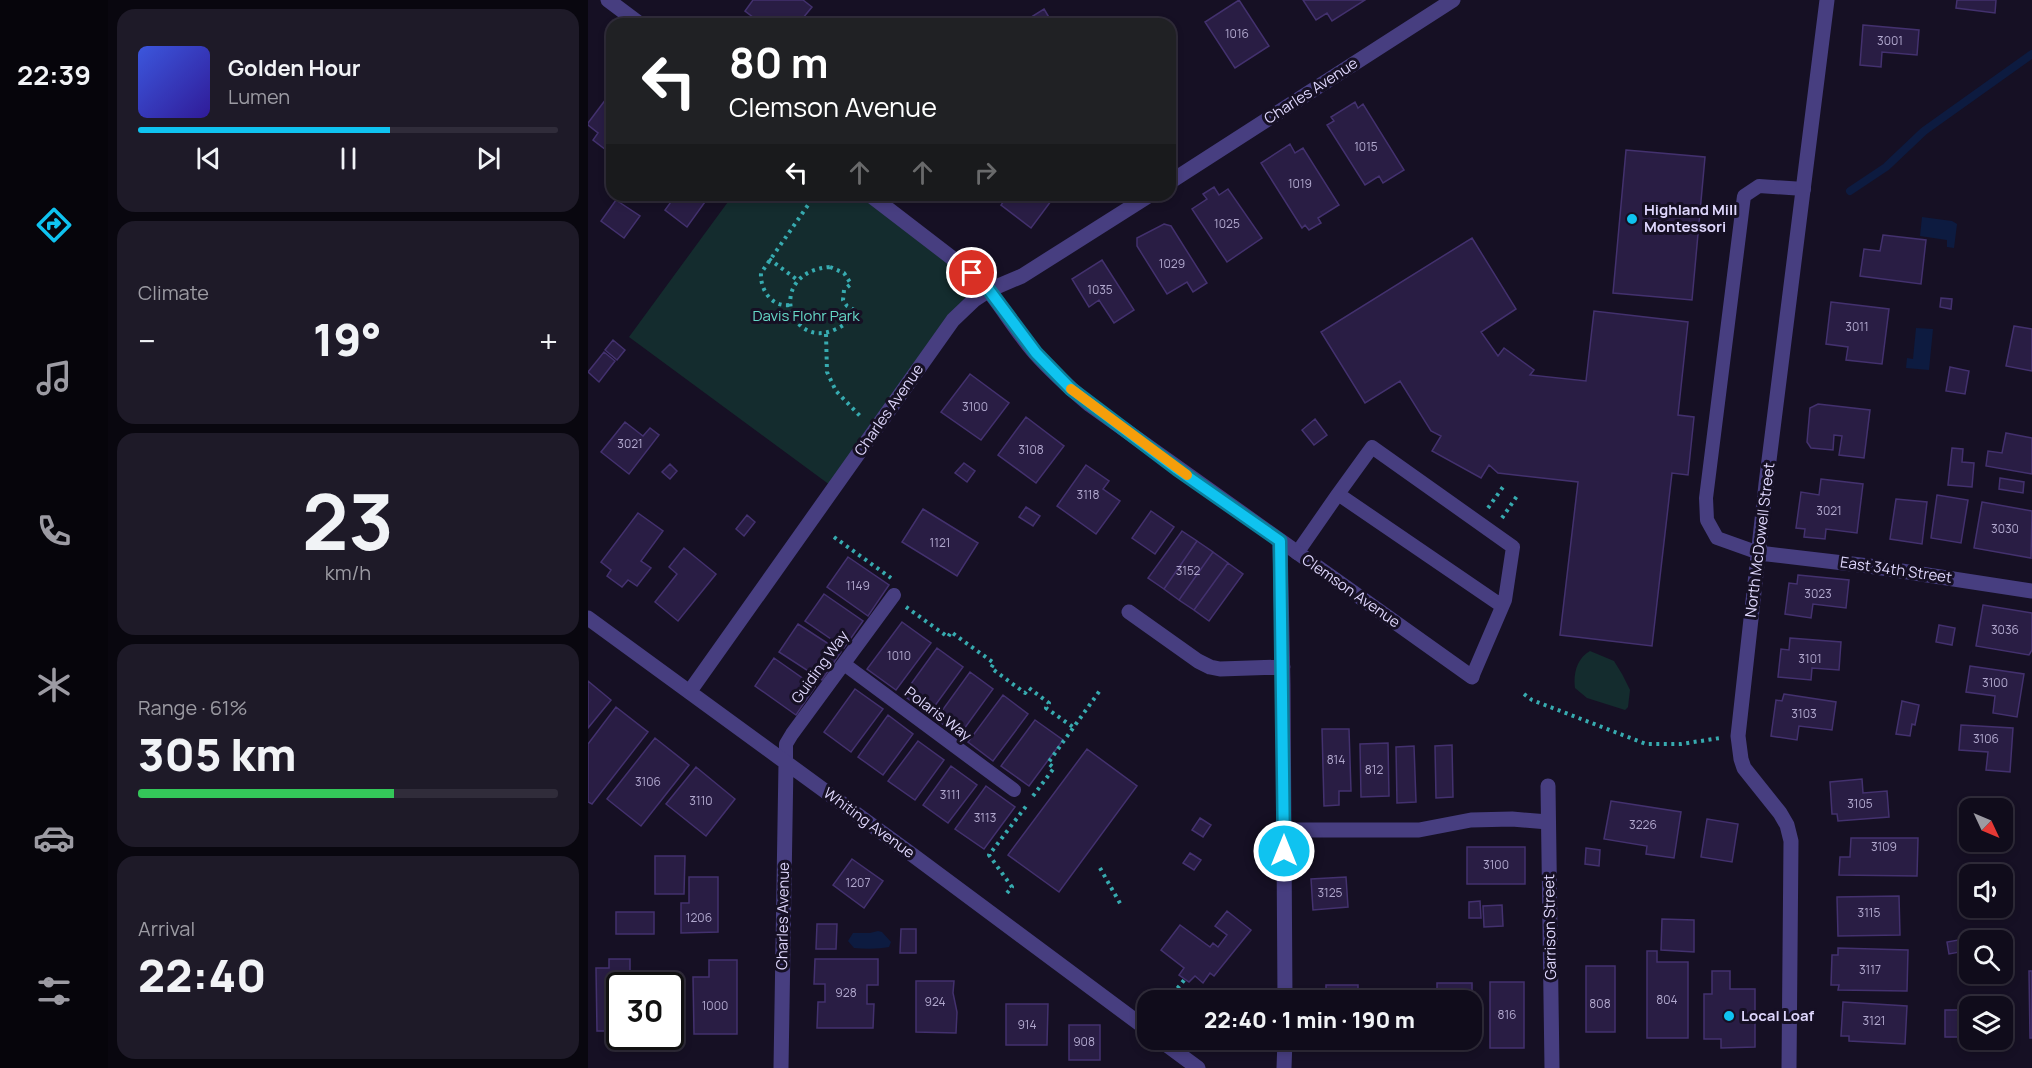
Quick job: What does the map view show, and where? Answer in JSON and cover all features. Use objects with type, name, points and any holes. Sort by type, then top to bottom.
[{"type":"street","points":[[608,0],[632,18]]},
{"type":"street","name":"Charles Avenue","points":[[1176,178],[1453,0]]},
{"type":"street","name":"North McDowell Street","points":[[1789,1068],[1791,841],[1787,825],[1780,813],[1744,768],[1738,736],[1827,0]]},
{"type":"street","name":"Clemson Avenue","points":[[878,201],[972,273],[989,290],[1036,353],[1071,389],[1177,469],[1472,677]]},
{"type":"street","name":"Charles Avenue","points":[[690,691],[953,320],[974,300],[989,290],[1022,276],[1141,201]]},
{"type":"street","points":[[1280,541],[1285,990]]},
{"type":"street","name":"East 34th Street","points":[[1759,553],[1869,566],[2032,591]]},
{"type":"street","points":[[1130,612],[1198,661],[1210,667],[1220,669],[1283,667]]},
{"type":"street","name":"Whiting Avenue","points":[[588,618],[1137,1022]]},
{"type":"street","name":"Charles Avenue","points":[[781,1068],[786,763]]},
{"type":"street","name":"Garrison Street","points":[[1548,786],[1552,1068]]},
{"type":"street","points":[[1284,830],[1419,830],[1472,820],[1512,819],[1548,822]]},
{"type":"street","points":[[1174,1050],[1198,1068]]},
{"type":"street","points":[[1284,1068],[1285,1050]]},
{"type":"lane","points":[[1759,553],[1717,538],[1707,520],[1706,498],[1744,196],[1759,186],[1804,189]]},
{"type":"lane","points":[[1297,552],[1372,447],[1478,522],[1513,547],[1505,600],[1472,677]]},
{"type":"lane","points":[[1338,494],[1502,606]]},
{"type":"lane","name":"Guiding Way","points":[[786,763],[786,744],[792,734],[844,664],[892,589]]},
{"type":"lane","name":"Polaris Way","points":[[844,664],[1014,790]]},
{"type":"path","points":[[789,305],[782,305],[765,293],[760,283],[760,273],[811,201]]},
{"type":"path","points":[[769,259],[799,280]]},
{"type":"path","points":[[830,267],[844,273],[851,284],[844,290],[843,300],[854,310],[847,323],[826,334],[813,333],[803,328],[794,317],[789,305],[794,287],[799,280],[815,268],[830,267]]},
{"type":"path","points":[[826,334],[827,372],[836,392],[861,417]]},
{"type":"path","points":[[1478,522],[1503,487]]},
{"type":"path","points":[[1492,532],[1518,496]]},
{"type":"path","points":[[834,537],[893,579],[892,589]]},
{"type":"path","points":[[909,598],[904,605],[948,637],[951,632],[994,663],[991,668],[1025,693],[1029,688],[1049,703],[1046,708],[1072,727]]},
{"type":"path","points":[[1007,893],[1012,887],[989,855],[1054,768],[1048,763],[1101,689]]},
{"type":"path","points":[[1524,694],[1532,700],[1646,744],[1681,744],[1726,737]]},
{"type":"path","points":[[1100,868],[1121,905]]},
{"type":"path","points":[[1176,990],[1185,979]]},
{"type":"green space","name":"Davis Flohr Park","points":[[729,201],[877,201],[989,290],[974,300],[834,488],[629,337]]},
{"type":"green space","points":[[1590,651],[1614,661],[1622,674],[1630,690],[1628,707],[1625,710],[1587,698],[1575,688],[1577,667]]},
{"type":"water","points":[[1922,217],[1952,221],[1957,224],[1954,248],[1947,247],[1947,240],[1920,236]]},
{"type":"water","points":[[1916,328],[1933,329],[1929,370],[1906,368],[1907,358],[1913,359]]},
{"type":"water","points":[[882,932],[891,942],[889,947],[854,948],[848,941],[853,933]]},
{"type":"building","points":[[753,0],[803,0],[812,7],[803,18],[754,18],[745,11]]},
{"type":"building","points":[[1239,0],[1269,46],[1235,68],[1205,22]]},
{"type":"building","points":[[1303,0],[1365,0],[1332,21],[1327,13],[1316,20]]},
{"type":"building","points":[[1957,0],[1996,0],[1995,13],[1956,8]]},
{"type":"building","points":[[1044,9],[1049,18],[1030,18]]},
{"type":"building","points":[[1863,25],[1919,30],[1917,55],[1882,52],[1881,67],[1860,65]]},
{"type":"building","points":[[606,99],[606,150],[593,140],[598,133],[588,123]]},
{"type":"building","points":[[1355,102],[1358,108],[1363,104],[1404,170],[1383,183],[1379,176],[1365,185],[1327,125],[1334,121],[1331,117]]},
{"type":"building","points":[[1290,144],[1295,153],[1303,148],[1339,205],[1318,218],[1321,223],[1309,230],[1305,225],[1302,228],[1261,163]]},
{"type":"building","points":[[1626,150],[1705,157],[1692,300],[1613,293]]},
{"type":"building","points":[[1214,187],[1219,195],[1228,189],[1262,238],[1227,262],[1192,209],[1207,199],[1203,194]]},
{"type":"building","points":[[615,201],[640,216],[624,238],[601,221]]},
{"type":"building","points":[[672,201],[706,201],[687,227],[665,210]]},
{"type":"building","points":[[1004,201],[1051,201],[1031,228],[1001,205]]},
{"type":"building","points":[[1164,224],[1171,226],[1207,283],[1193,292],[1187,282],[1167,294],[1137,246],[1137,238]]},
{"type":"building","points":[[1883,235],[1926,240],[1921,284],[1860,276],[1864,249],[1880,251]]},
{"type":"building","points":[[1472,238],[1516,309],[1481,332],[1498,356],[1504,348],[1534,370],[1530,375],[1586,381],[1594,311],[1688,322],[1678,415],[1694,417],[1688,475],[1672,473],[1652,646],[1560,635],[1578,482],[1498,473],[1489,465],[1481,478],[1432,451],[1441,436],[1431,431],[1400,381],[1365,403],[1321,332]]},
{"type":"building","points":[[1102,260],[1134,310],[1114,323],[1099,300],[1089,307],[1072,279]]},
{"type":"building","points":[[1941,298],[1952,299],[1951,309],[1940,307]]},
{"type":"building","points":[[1831,302],[1889,309],[1882,364],[1846,360],[1848,347],[1826,344]]},
{"type":"building","points":[[2014,326],[2032,329],[2032,371],[2006,366]]},
{"type":"building","points":[[613,340],[625,350],[617,360],[605,350]]},
{"type":"building","points":[[604,352],[615,361],[599,382],[588,372]]},
{"type":"building","points":[[1950,367],[1969,371],[1965,394],[1946,391]]},
{"type":"building","points":[[970,374],[1009,403],[981,440],[941,412]]},
{"type":"building","points":[[1818,404],[1870,410],[1864,458],[1839,455],[1842,436],[1834,435],[1833,450],[1811,448],[1807,442],[1810,408]]},
{"type":"building","points":[[1026,417],[1064,446],[1036,483],[998,455]]},
{"type":"building","points":[[1315,419],[1327,435],[1314,445],[1302,430]]},
{"type":"building","points":[[625,422],[643,436],[650,428],[659,435],[629,474],[601,452]]},
{"type":"building","points":[[2006,433],[2032,438],[2032,474],[1986,466],[1988,451],[2002,453]]},
{"type":"building","points":[[1952,448],[1963,449],[1962,462],[1974,463],[1972,487],[1948,485]]},
{"type":"building","points":[[964,463],[975,471],[967,482],[955,473]]},
{"type":"building","points":[[670,464],[677,471],[670,479],[662,472]]},
{"type":"building","points":[[1086,465],[1109,481],[1103,489],[1120,501],[1096,534],[1057,506]]},
{"type":"building","points":[[2000,478],[2024,482],[2023,493],[1999,489]]},
{"type":"building","points":[[1821,479],[1863,484],[1857,533],[1826,529],[1825,539],[1804,537],[1805,529],[1796,528],[1801,492],[1819,495]]},
{"type":"building","points":[[1937,495],[1968,500],[1961,543],[1931,538]]},
{"type":"building","points":[[1896,499],[1927,502],[1922,544],[1890,539]]},
{"type":"building","points":[[1982,502],[2032,511],[2031,558],[1974,548]]},
{"type":"building","points":[[1026,507],[1040,516],[1033,526],[1019,517]]},
{"type":"building","points":[[923,509],[978,543],[957,576],[902,542]]},
{"type":"building","points":[[1151,511],[1174,527],[1155,554],[1132,538]]},
{"type":"building","points":[[638,513],[663,531],[641,561],[651,568],[637,586],[628,580],[622,587],[607,576],[611,570],[601,562]]},
{"type":"building","points":[[747,515],[755,522],[744,536],[736,529]]},
{"type":"building","points":[[1182,531],[1197,541],[1164,589],[1148,578]]},
{"type":"building","points":[[1197,541],[1213,552],[1179,600],[1164,589]]},
{"type":"building","points":[[684,548],[716,574],[678,621],[655,602],[677,574],[669,567]]},
{"type":"building","points":[[1213,552],[1228,563],[1194,610],[1179,600]]},
{"type":"building","points":[[848,557],[889,585],[868,616],[827,587]]},
{"type":"building","points":[[1228,563],[1243,574],[1209,621],[1194,610]]},
{"type":"building","points":[[1798,575],[1849,580],[1846,608],[1813,604],[1811,618],[1785,614],[1789,583],[1797,584]]},
{"type":"building","points":[[824,594],[863,621],[844,648],[805,621]]},
{"type":"building","points":[[1983,605],[2032,613],[2032,650],[2029,655],[1976,646]]},
{"type":"building","points":[[902,622],[931,643],[896,690],[867,669]]},
{"type":"building","points":[[798,624],[841,652],[822,680],[779,652]]},
{"type":"building","points":[[1939,625],[1955,628],[1952,645],[1936,642]]},
{"type":"building","points":[[1790,638],[1841,642],[1839,670],[1812,668],[1811,680],[1778,677],[1781,649],[1789,650]]},
{"type":"building","points":[[937,648],[963,667],[929,714],[903,695]]},
{"type":"building","points":[[774,658],[815,687],[796,715],[755,686]]},
{"type":"building","points":[[1970,666],[2024,674],[2017,717],[1993,713],[1995,696],[1966,692]]},
{"type":"building","points":[[970,672],[993,689],[959,736],[936,719]]},
{"type":"building","points":[[588,681],[611,700],[588,728]]},
{"type":"building","points":[[855,689],[883,709],[851,752],[824,732]]},
{"type":"building","points":[[1784,694],[1836,702],[1832,730],[1799,726],[1797,740],[1771,736],[1776,700],[1782,701]]},
{"type":"building","points":[[1003,695],[1028,714],[993,761],[968,742]]},
{"type":"building","points":[[1902,701],[1919,705],[1910,736],[1896,734]]},
{"type":"building","points":[[616,707],[648,732],[592,804],[588,802],[588,744]]},
{"type":"building","points":[[888,715],[913,734],[883,775],[858,757]]},
{"type":"building","points":[[1035,720],[1063,740],[1029,786],[1001,766]]},
{"type":"building","points":[[1961,725],[2013,728],[2010,772],[1986,770],[1988,752],[1959,750]]},
{"type":"building","points":[[1322,729],[1349,729],[1351,791],[1339,791],[1339,805],[1324,806]]},
{"type":"building","points":[[655,738],[689,765],[641,826],[607,799]]},
{"type":"building","points":[[918,741],[944,760],[915,800],[888,781]]},
{"type":"building","points":[[1388,743],[1389,796],[1361,797],[1360,744]]},
{"type":"building","points":[[1452,745],[1453,797],[1436,798],[1435,746]]},
{"type":"building","points":[[1414,746],[1416,802],[1397,803],[1396,747]]},
{"type":"building","points":[[1087,749],[1137,786],[1059,892],[1008,855]]},
{"type":"building","points":[[951,766],[977,785],[948,823],[923,805]]},
{"type":"building","points":[[696,767],[735,799],[706,836],[666,804]]},
{"type":"building","points":[[1862,779],[1863,793],[1887,791],[1889,817],[1838,821],[1837,814],[1832,814],[1830,782]]},
{"type":"building","points":[[986,786],[1015,807],[984,849],[955,829]]},
{"type":"building","points":[[1611,801],[1681,812],[1674,858],[1646,854],[1647,846],[1604,839]]},
{"type":"building","points":[[1200,818],[1211,825],[1203,837],[1192,830]]},
{"type":"building","points":[[1707,819],[1738,824],[1732,862],[1701,857]]},
{"type":"building","points":[[1851,838],[1918,838],[1917,876],[1839,875],[1840,857],[1850,857]]},
{"type":"building","points":[[1467,847],[1525,847],[1525,884],[1467,884]]},
{"type":"building","points":[[1586,848],[1600,850],[1599,866],[1585,864]]},
{"type":"building","points":[[1190,853],[1201,860],[1194,870],[1183,863]]},
{"type":"building","points":[[655,856],[685,856],[684,894],[655,894]]},
{"type":"building","points":[[852,859],[883,881],[864,908],[833,885]]},
{"type":"building","points":[[689,877],[718,877],[718,932],[681,933],[681,903],[689,903]]},
{"type":"building","points":[[1346,877],[1348,907],[1313,910],[1311,879]]},
{"type":"building","points":[[1899,896],[1900,935],[1838,936],[1837,897]]},
{"type":"building","points":[[1480,901],[1481,918],[1469,918],[1469,902]]},
{"type":"building","points":[[1502,905],[1503,926],[1484,927],[1483,906]]},
{"type":"building","points":[[1227,911],[1251,930],[1214,976],[1210,973],[1203,983],[1195,976],[1189,982],[1179,975],[1184,968],[1161,950],[1180,925],[1210,947],[1213,943],[1218,947],[1227,935],[1215,926]]},
{"type":"building","points":[[616,912],[654,912],[654,934],[616,934]]},
{"type":"building","points":[[1662,919],[1694,920],[1694,952],[1661,950]]},
{"type":"building","points":[[817,924],[837,924],[836,949],[816,949]]},
{"type":"building","points":[[901,929],[916,929],[916,953],[900,953]]},
{"type":"building","points":[[1958,940],[1959,952],[1949,954],[1947,942]]},
{"type":"building","points":[[1838,948],[1908,950],[1907,991],[1838,990],[1839,985],[1831,985],[1832,955],[1838,955]]},
{"type":"building","points":[[1647,951],[1657,951],[1657,962],[1688,962],[1688,1038],[1647,1038]]},
{"type":"building","points":[[609,959],[630,959],[630,972],[606,972],[606,1031],[597,1031],[596,968],[609,968]]},
{"type":"building","points":[[815,959],[878,959],[878,985],[867,985],[867,1004],[874,1004],[873,1028],[817,1028],[818,1002],[825,1002],[825,984],[814,984]]},
{"type":"building","points":[[709,960],[737,960],[737,1034],[694,1034],[693,977],[709,977]]},
{"type":"building","points":[[1586,966],[1615,966],[1615,1032],[1586,1032]]},
{"type":"building","name":"Local Loaf","points":[[1712,971],[1730,971],[1730,989],[1755,989],[1755,1047],[1721,1048],[1721,1039],[1704,1039],[1704,994],[1712,994]]},
{"type":"building","points":[[2029,971],[2032,971],[2032,1038],[2030,1038]]},
{"type":"building","points":[[916,981],[954,981],[953,993],[957,1012],[956,1033],[916,1032]]},
{"type":"building","points":[[1490,982],[1524,982],[1524,1048],[1490,1048]]},
{"type":"building","points":[[1437,983],[1472,983],[1472,990],[1437,990]]},
{"type":"building","points":[[1326,985],[1358,985],[1358,990],[1326,990]]},
{"type":"building","points":[[1843,1002],[1907,1006],[1905,1044],[1849,1041],[1849,1036],[1841,1036]]},
{"type":"building","points":[[1006,1004],[1048,1004],[1047,1045],[1006,1045]]},
{"type":"building","points":[[1945,1010],[1959,1010],[1959,1037],[1945,1037]]},
{"type":"building","points":[[1069,1025],[1100,1025],[1100,1060],[1069,1060]]},
{"type":"waterway","points":[[1850,191],[1886,167],[1924,131],[2032,54]]},
{"type":"slow traffic","points":[[1071,389],[1187,475]]},
{"type":"place","name":"Highland Mill Montessori","points":[[1632,219]]},
{"type":"place","name":"Local Loaf","points":[[1729,1016]]},
{"type":"route","points":[[972,273],[989,290],[1036,353],[1071,389],[1177,469],[1280,541],[1284,851]]}]
